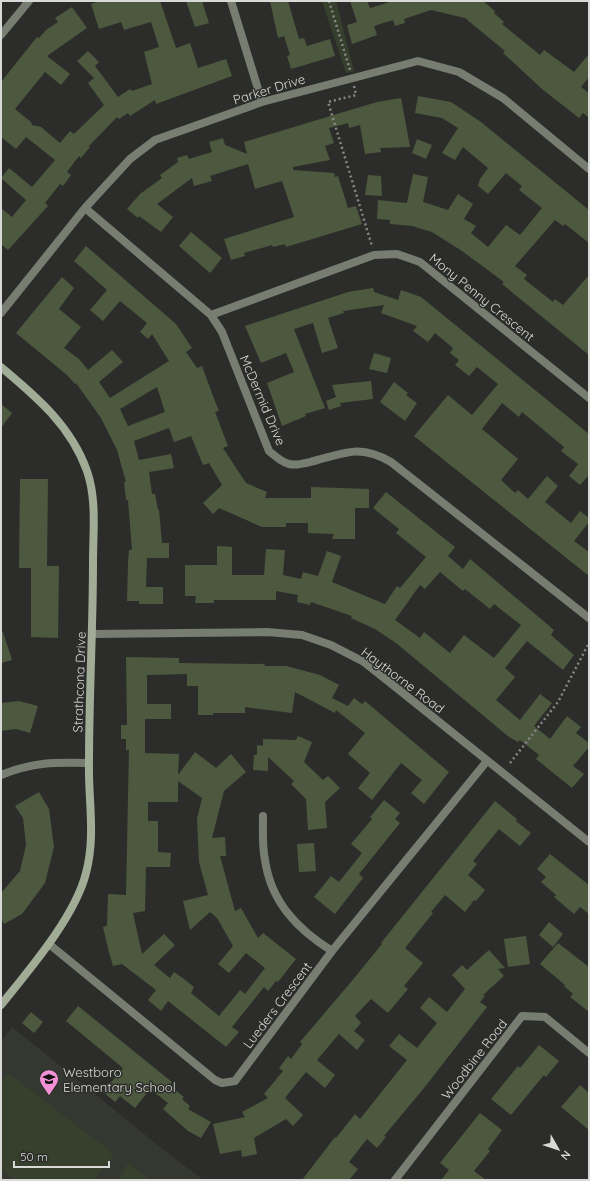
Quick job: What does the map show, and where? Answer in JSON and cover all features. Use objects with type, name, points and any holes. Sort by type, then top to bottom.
[{"type":"street","points":[[1,35],[29,1]]},
{"type":"street","points":[[231,1],[262,102]]},
{"type":"street","name":"Parker Drive","points":[[1,313],[85,208],[130,159],[155,140],[262,102],[418,61],[459,72],[503,98],[589,169]]},
{"type":"street","name":"McDermid Drive","points":[[85,208],[211,315],[222,332],[269,450],[281,461],[290,465],[304,464],[349,452],[363,451],[377,454],[391,462],[589,618]]},
{"type":"street","name":"Mony Penny Crescent","points":[[211,315],[374,255],[398,254],[420,262],[589,398]]},
{"type":"street","name":"Strathcona Drive","points":[[1,367],[41,400],[66,430],[87,472],[93,501],[93,634],[88,763],[92,814],[91,847],[86,874],[70,909],[49,944],[1,1005]]},
{"type":"street","name":"Haythorne Road","points":[[93,634],[267,632],[302,635],[331,645],[364,662],[589,842]]},
{"type":"street","name":"Lueders Crescent","points":[[49,944],[207,1073],[222,1083],[235,1081],[332,951],[487,761]]},
{"type":"street","points":[[1,775],[23,766],[60,762],[88,763]]},
{"type":"street","points":[[263,816],[264,860],[273,891],[287,913],[309,937],[332,951]]},
{"type":"street","name":"Woodbine Road","points":[[395,1180],[522,1016],[545,1016],[589,1053]]},
{"type":"path","points":[[329,1],[353,78],[356,95],[328,102],[374,255]]},
{"type":"path","points":[[510,763],[558,702],[589,642]]},
{"type":"shaded area","name":"Westboro Elementary School","points":[[12,1027],[203,1180],[1,1180],[1,1042]]},
{"type":"green space","points":[[322,1],[336,1],[354,71],[346,73]]},
{"type":"green space","points":[[8,1073],[114,1154],[94,1180],[15,1180],[1,1169],[1,1083]]},
{"type":"green space","points":[[128,1163],[150,1180],[118,1180]]},
{"type":"building","points":[[100,1],[160,1],[176,48],[190,43],[198,68],[226,59],[232,76],[156,104],[155,100],[130,116],[128,113],[119,119],[117,117],[89,146],[90,147],[81,158],[79,156],[67,172],[71,175],[63,186],[60,184],[45,203],[48,206],[8,250],[1,244],[1,208],[12,217],[26,200],[1,178],[9,168],[32,187],[55,160],[26,137],[16,149],[1,137],[1,82],[37,37],[39,38],[46,30],[58,22],[55,18],[72,7],[87,28],[47,56],[70,74],[61,85],[45,72],[15,109],[31,122],[32,125],[41,127],[60,143],[70,131],[74,134],[104,105],[88,83],[94,78],[77,61],[88,51],[99,62],[95,66],[118,97],[130,89],[132,91],[152,84],[144,52],[159,47],[151,22],[124,30],[121,22],[99,29],[91,4]]},
{"type":"building","points":[[186,1],[202,1],[209,23],[195,27]]},
{"type":"building","points":[[270,1],[288,1],[299,39],[304,38],[307,46],[330,39],[335,56],[291,69],[287,56],[290,55],[284,36],[278,38]]},
{"type":"building","points":[[350,1],[367,1],[370,8],[393,1],[483,1],[495,11],[494,13],[504,22],[502,24],[540,55],[544,50],[574,72],[589,54],[589,77],[581,87],[589,93],[589,118],[583,113],[579,118],[542,89],[503,53],[505,51],[465,18],[431,10],[404,19],[405,23],[395,26],[393,20],[374,26],[377,35],[352,44],[347,25],[357,22]]},
{"type":"building","points":[[418,96],[451,102],[481,122],[589,210],[589,243],[565,224],[563,226],[555,220],[515,266],[527,275],[524,279],[553,302],[555,299],[563,305],[589,275],[589,355],[502,284],[504,282],[462,251],[432,232],[412,226],[390,224],[390,220],[377,219],[378,200],[407,203],[413,174],[428,177],[423,202],[448,210],[458,194],[473,204],[464,219],[476,226],[471,233],[488,247],[506,225],[520,235],[542,208],[519,190],[522,186],[506,173],[488,194],[478,186],[480,179],[488,168],[463,147],[455,160],[442,153],[458,128],[442,118],[415,113]]},
{"type":"building","points":[[401,98],[410,147],[380,148],[381,152],[365,154],[360,125],[349,128],[348,123],[329,128],[334,143],[325,146],[330,160],[293,167],[293,170],[334,173],[335,177],[338,176],[348,208],[356,206],[362,224],[286,247],[285,244],[273,247],[272,245],[244,253],[245,256],[231,260],[224,239],[294,217],[282,181],[255,189],[248,164],[210,176],[212,181],[194,186],[192,178],[157,204],[173,217],[161,232],[139,216],[138,218],[127,209],[140,194],[162,178],[160,175],[178,162],[177,158],[187,155],[189,159],[212,152],[209,142],[223,138],[225,145],[247,154],[244,142],[377,102]]},
{"type":"building","points":[[417,139],[432,145],[426,159],[412,153]]},
{"type":"building","points":[[368,175],[381,176],[382,196],[365,195]]},
{"type":"building","points":[[191,232],[222,258],[210,273],[179,246]]},
{"type":"building","points":[[86,246],[176,324],[192,348],[186,352],[197,368],[202,366],[219,411],[215,412],[228,446],[223,448],[246,483],[267,492],[265,498],[311,498],[311,487],[369,489],[369,508],[355,508],[355,539],[332,539],[334,534],[308,533],[308,523],[286,523],[286,527],[262,527],[219,508],[213,514],[203,503],[222,485],[209,463],[203,465],[191,436],[174,442],[169,428],[134,441],[139,460],[171,454],[174,468],[149,472],[152,494],[155,494],[159,510],[162,543],[169,543],[169,558],[147,558],[146,587],[163,587],[163,604],[139,604],[139,601],[127,601],[129,550],[132,550],[128,500],[126,500],[124,482],[126,482],[117,450],[101,418],[76,383],[75,384],[67,375],[16,333],[62,277],[74,288],[59,309],[81,327],[64,348],[79,359],[88,370],[112,350],[123,362],[99,382],[110,398],[169,361],[152,334],[148,339],[140,332],[147,323],[120,301],[103,321],[90,310],[107,290],[74,261]],"holes":[[[157,387],[165,412],[128,426],[120,409]]]},
{"type":"building","points":[[373,288],[374,292],[398,300],[401,290],[421,297],[589,434],[589,475],[580,485],[569,476],[578,464],[561,451],[564,447],[522,412],[519,417],[502,403],[482,429],[518,459],[501,480],[515,493],[518,490],[528,499],[547,476],[558,486],[545,502],[571,523],[580,511],[589,518],[589,522],[574,541],[589,552],[589,576],[414,436],[448,395],[472,415],[498,384],[477,367],[469,376],[455,365],[459,360],[450,353],[453,348],[435,333],[428,342],[413,331],[417,326],[381,313],[384,305],[343,311],[344,313],[328,318],[338,348],[322,353],[313,323],[294,329],[325,408],[305,414],[306,416],[282,426],[267,383],[294,372],[286,353],[261,363],[245,326],[348,292]]},
{"type":"building","points":[[374,353],[391,358],[387,373],[369,369]]},
{"type":"building","points":[[371,381],[373,399],[340,403],[341,406],[329,410],[326,401],[336,397],[332,385]]},
{"type":"building","points":[[394,382],[408,393],[406,395],[417,403],[405,421],[380,402]]},
{"type":"building","points":[[1,404],[12,413],[1,428]]},
{"type":"building","points":[[20,479],[48,479],[47,566],[59,566],[58,638],[31,637],[31,568],[19,568]]},
{"type":"building","points":[[386,492],[455,547],[448,556],[463,569],[470,559],[554,630],[551,635],[574,655],[563,670],[527,641],[505,668],[515,677],[496,700],[520,720],[540,694],[552,703],[534,726],[550,739],[567,716],[581,727],[576,733],[589,743],[589,747],[573,766],[584,774],[572,788],[536,759],[539,755],[520,740],[518,742],[509,737],[396,643],[375,629],[351,618],[352,616],[311,602],[310,605],[297,602],[298,595],[276,591],[276,600],[214,600],[214,603],[195,603],[196,596],[185,596],[185,565],[217,565],[217,546],[232,547],[232,575],[264,575],[266,549],[285,550],[283,575],[301,579],[303,572],[318,576],[327,551],[341,556],[332,582],[385,604],[397,586],[400,588],[426,557],[396,533],[399,529],[373,508]],"holes":[[[440,572],[463,591],[465,589],[490,609],[494,604],[521,625],[494,658],[464,635],[450,653],[424,632],[420,638],[395,620],[420,585],[425,589]]]},
{"type":"building","points":[[1,632],[3,632],[12,660],[1,663]]},
{"type":"building","points":[[126,657],[179,658],[179,663],[265,664],[264,666],[286,666],[320,675],[339,685],[332,698],[348,706],[354,698],[362,704],[365,701],[449,772],[424,804],[411,793],[422,780],[401,763],[372,800],[358,788],[370,773],[348,754],[365,733],[336,710],[335,713],[295,692],[292,713],[245,707],[245,713],[213,713],[213,715],[198,715],[198,686],[187,686],[187,674],[147,675],[147,704],[171,704],[171,719],[145,719],[145,753],[179,754],[178,775],[195,752],[216,768],[231,754],[246,772],[224,791],[212,838],[225,837],[226,856],[220,856],[235,911],[241,908],[258,938],[263,933],[296,959],[278,982],[276,981],[268,991],[264,987],[232,1027],[239,1032],[226,1047],[168,1001],[161,1011],[148,1000],[156,990],[122,964],[113,966],[103,927],[107,926],[108,894],[126,895],[129,750],[126,750],[126,739],[121,739],[121,725],[127,725]],"holes":[[[178,781],[202,798],[197,819],[199,862],[208,895],[183,901],[190,930],[210,912],[217,918],[233,946],[218,964],[229,973],[246,953],[265,968],[245,994],[240,990],[219,1016],[191,993],[194,987],[184,979],[174,972],[170,978],[154,965],[175,945],[164,934],[142,954],[133,913],[145,911],[146,867],[170,867],[171,853],[158,852],[158,821],[148,821],[148,802],[178,802]]]},
{"type":"building","points":[[19,701],[38,706],[30,733],[16,729],[1,731],[1,703]]},
{"type":"building","points":[[298,736],[312,742],[304,762],[323,780],[328,776],[340,788],[325,802],[327,828],[308,830],[306,799],[291,784],[294,781],[268,757],[268,771],[253,770],[254,755],[257,755],[257,745],[263,746],[263,739],[296,740]]},
{"type":"building","points":[[39,792],[49,809],[54,847],[45,883],[22,914],[4,924],[1,918],[1,893],[20,871],[26,845],[23,818],[15,806]]},
{"type":"building","points":[[384,800],[400,813],[395,819],[400,823],[359,874],[363,878],[335,914],[314,897],[331,876],[339,882],[362,853],[351,844],[372,819],[370,817]]},
{"type":"building","points":[[495,801],[531,833],[520,846],[499,829],[473,861],[477,864],[468,875],[485,890],[476,901],[474,900],[465,912],[445,895],[431,912],[433,913],[405,948],[423,963],[404,986],[408,989],[388,1013],[371,999],[355,1016],[361,1023],[354,1031],[365,1040],[357,1050],[339,1034],[317,1060],[335,1075],[325,1088],[306,1072],[285,1098],[303,1115],[293,1126],[286,1119],[254,1138],[257,1154],[242,1157],[241,1150],[220,1154],[213,1124],[245,1117],[242,1112],[268,1098],[264,1094],[283,1071],[279,1068],[288,1056],[291,1059],[302,1044],[300,1042],[382,944],[381,943]]},
{"type":"building","points":[[314,843],[316,871],[299,872],[297,844]]},
{"type":"building","points":[[550,854],[589,885],[589,914],[580,907],[574,914],[554,897],[556,895],[541,882],[546,877],[537,869]]},
{"type":"building","points":[[549,922],[563,934],[553,947],[539,935]]},
{"type":"building","points":[[526,936],[530,964],[508,967],[504,939]]},
{"type":"building","points":[[558,943],[589,967],[589,1012],[570,997],[573,994],[564,986],[565,985],[540,964]]},
{"type":"building","points":[[489,950],[505,968],[498,969],[504,976],[483,995],[485,996],[480,1002],[487,1007],[424,1088],[384,1136],[386,1137],[377,1148],[367,1139],[349,1162],[358,1169],[349,1180],[302,1180],[355,1114],[360,1119],[407,1060],[389,1046],[399,1034],[417,1048],[437,1023],[420,1008],[429,997],[447,1012],[465,989],[452,975],[462,965],[467,970]]},
{"type":"building","points":[[78,1006],[172,1082],[169,1085],[184,1097],[182,1099],[190,1106],[188,1109],[211,1122],[201,1138],[188,1131],[163,1109],[168,1103],[150,1089],[135,1108],[120,1096],[115,1102],[103,1092],[123,1068],[66,1021]]},
{"type":"building","points":[[31,1012],[43,1022],[34,1033],[22,1023]]},
{"type":"building","points":[[539,1045],[559,1061],[546,1077],[544,1075],[511,1115],[491,1099],[518,1066],[520,1068]]},
{"type":"building","points":[[580,1085],[589,1093],[589,1130],[561,1107]]},
{"type":"building","points":[[480,1113],[502,1130],[488,1149],[490,1151],[474,1171],[486,1180],[441,1180],[449,1170],[440,1163]]},
{"type":"place","name":"Westboro Elementary School","points":[[49,1096]]}]
